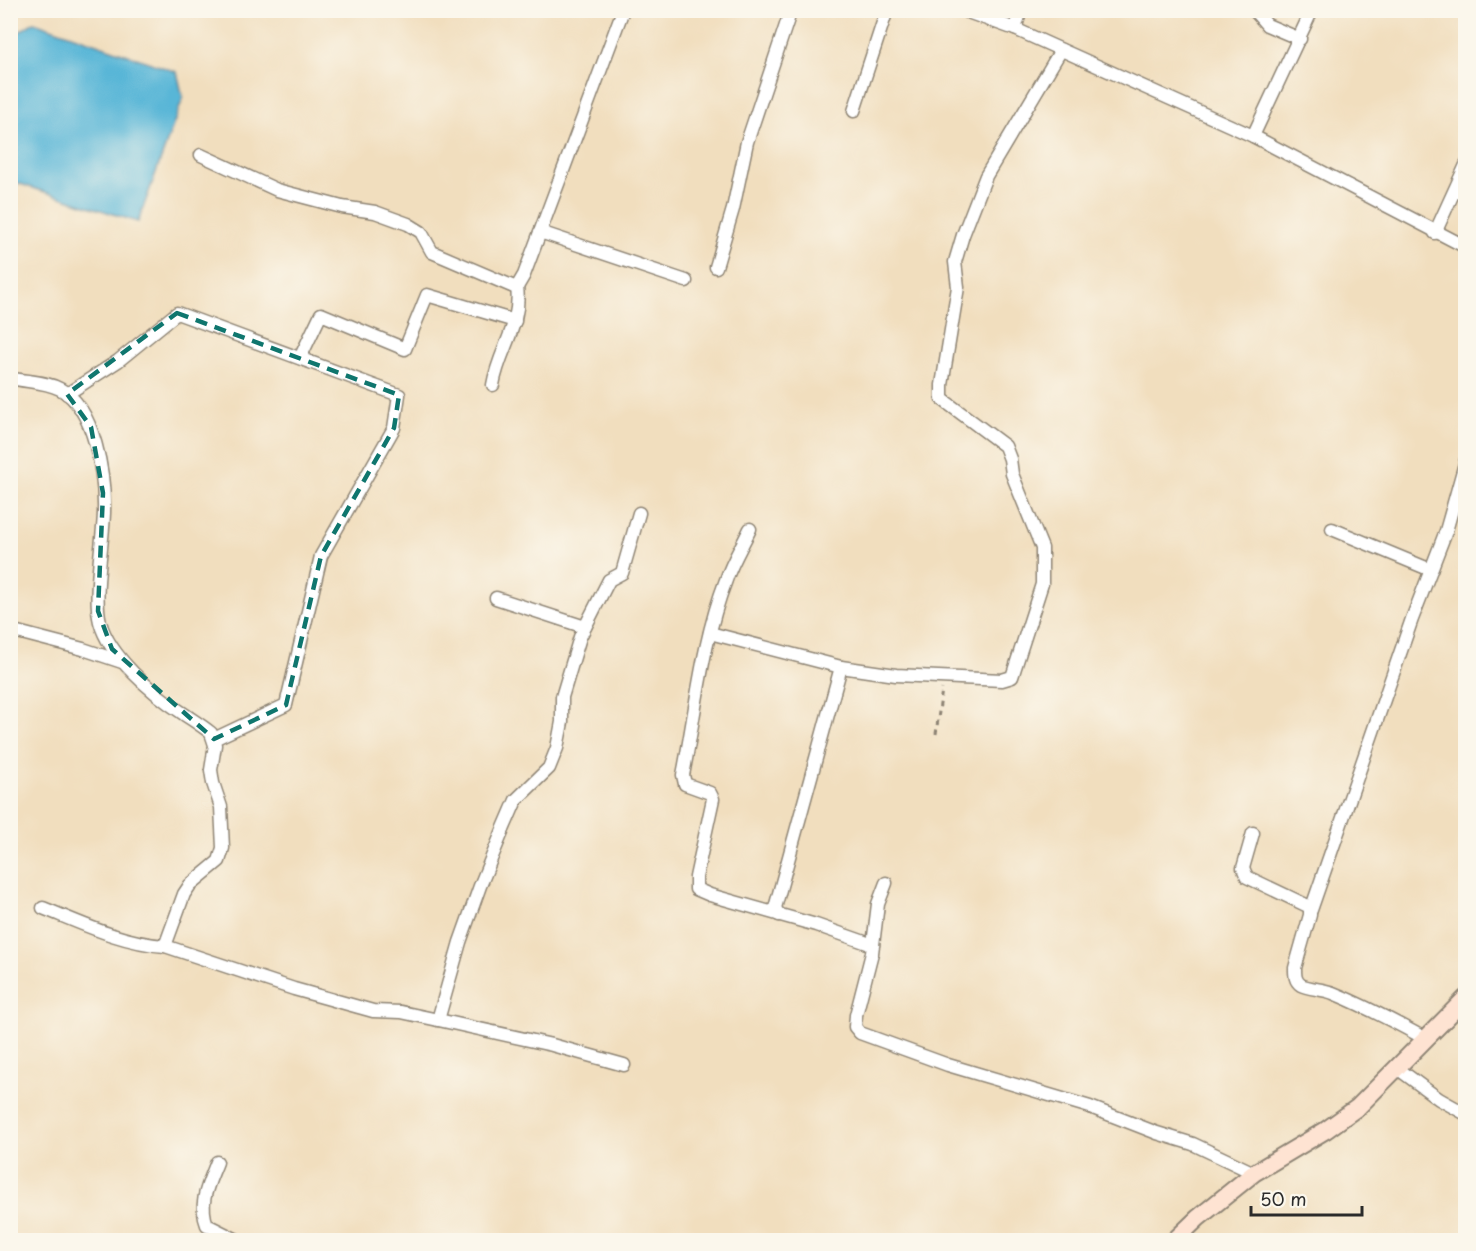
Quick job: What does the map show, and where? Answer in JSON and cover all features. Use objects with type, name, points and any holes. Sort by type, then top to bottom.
[{"type":"street","points":[[493,384],[494,375],[515,321],[517,286],[540,232],[623,10]]},
{"type":"street","points":[[716,267],[733,209],[747,142],[791,10]]},
{"type":"street","points":[[854,111],[887,10]]},
{"type":"street","points":[[962,10],[1015,29],[1253,136],[1466,247]]},
{"type":"street","points":[[1015,29],[1021,10]]},
{"type":"street","points":[[1254,10],[1267,25],[1300,39]]},
{"type":"street","points":[[1253,136],[1312,10]]},
{"type":"street","points":[[710,633],[841,667],[944,679],[1002,680],[1012,677],[1042,584],[1042,548],[1012,474],[1005,446],[942,399],[941,394],[958,287],[954,267],[963,235],[986,176],[1061,50]]},
{"type":"street","points":[[201,155],[277,190],[342,207],[375,212],[399,220],[421,232],[432,252],[514,287],[517,286]]},
{"type":"street","points":[[1436,232],[1466,165]]},
{"type":"street","points":[[540,232],[686,281]]},
{"type":"street","points":[[300,358],[321,314],[405,350],[427,295],[515,321]]},
{"type":"street","points":[[67,394],[118,361],[177,314],[399,395],[394,428],[321,556],[286,705],[214,739]]},
{"type":"street","points":[[10,378],[54,387],[67,394],[91,427],[95,441],[104,511],[98,611],[106,638],[122,662],[173,707],[211,733],[214,739],[211,770],[222,807],[223,849],[219,861],[190,885],[184,894],[165,946]]},
{"type":"street","points":[[1426,1039],[1360,1004],[1326,990],[1304,986],[1295,976],[1295,968],[1311,910],[1412,619],[1446,531],[1465,462]]},
{"type":"street","points":[[438,1020],[464,931],[516,800],[549,768],[557,748],[562,722],[561,704],[564,686],[585,627],[609,580],[622,573],[639,513]]},
{"type":"street","points":[[750,529],[726,580],[710,633],[701,669],[683,775],[685,784],[710,793],[713,799],[695,886],[696,889],[710,895],[774,912],[873,945]]},
{"type":"street","points":[[1332,529],[1431,570]]},
{"type":"street","points":[[496,598],[585,627]]},
{"type":"street","points":[[10,630],[122,662]]},
{"type":"street","points":[[774,912],[841,667]]},
{"type":"street","points":[[1253,833],[1243,868],[1247,877],[1307,904],[1311,910]]},
{"type":"street","points":[[886,883],[878,904],[873,945],[854,1023],[860,1034],[948,1065],[1090,1107],[1157,1133],[1193,1143],[1254,1173]]},
{"type":"street","points":[[43,908],[126,940],[165,946],[294,989],[373,1011],[401,1012],[552,1045],[624,1065]]},
{"type":"street","points":[[1175,1240],[1198,1218],[1254,1173],[1359,1107],[1466,998]]},
{"type":"street","points":[[1396,1068],[1466,1114]]},
{"type":"street","points":[[218,1162],[202,1202],[203,1215],[207,1225],[237,1240]]},
{"type":"path","points":[[936,734],[944,679]]},
{"type":"highlighted area","points":[[177,313],[399,395],[394,428],[321,556],[286,705],[214,739],[112,649],[98,611],[103,493],[91,427],[67,394]]},
{"type":"water","points":[[34,22],[177,72],[183,98],[138,222],[11,181],[11,37]]}]
